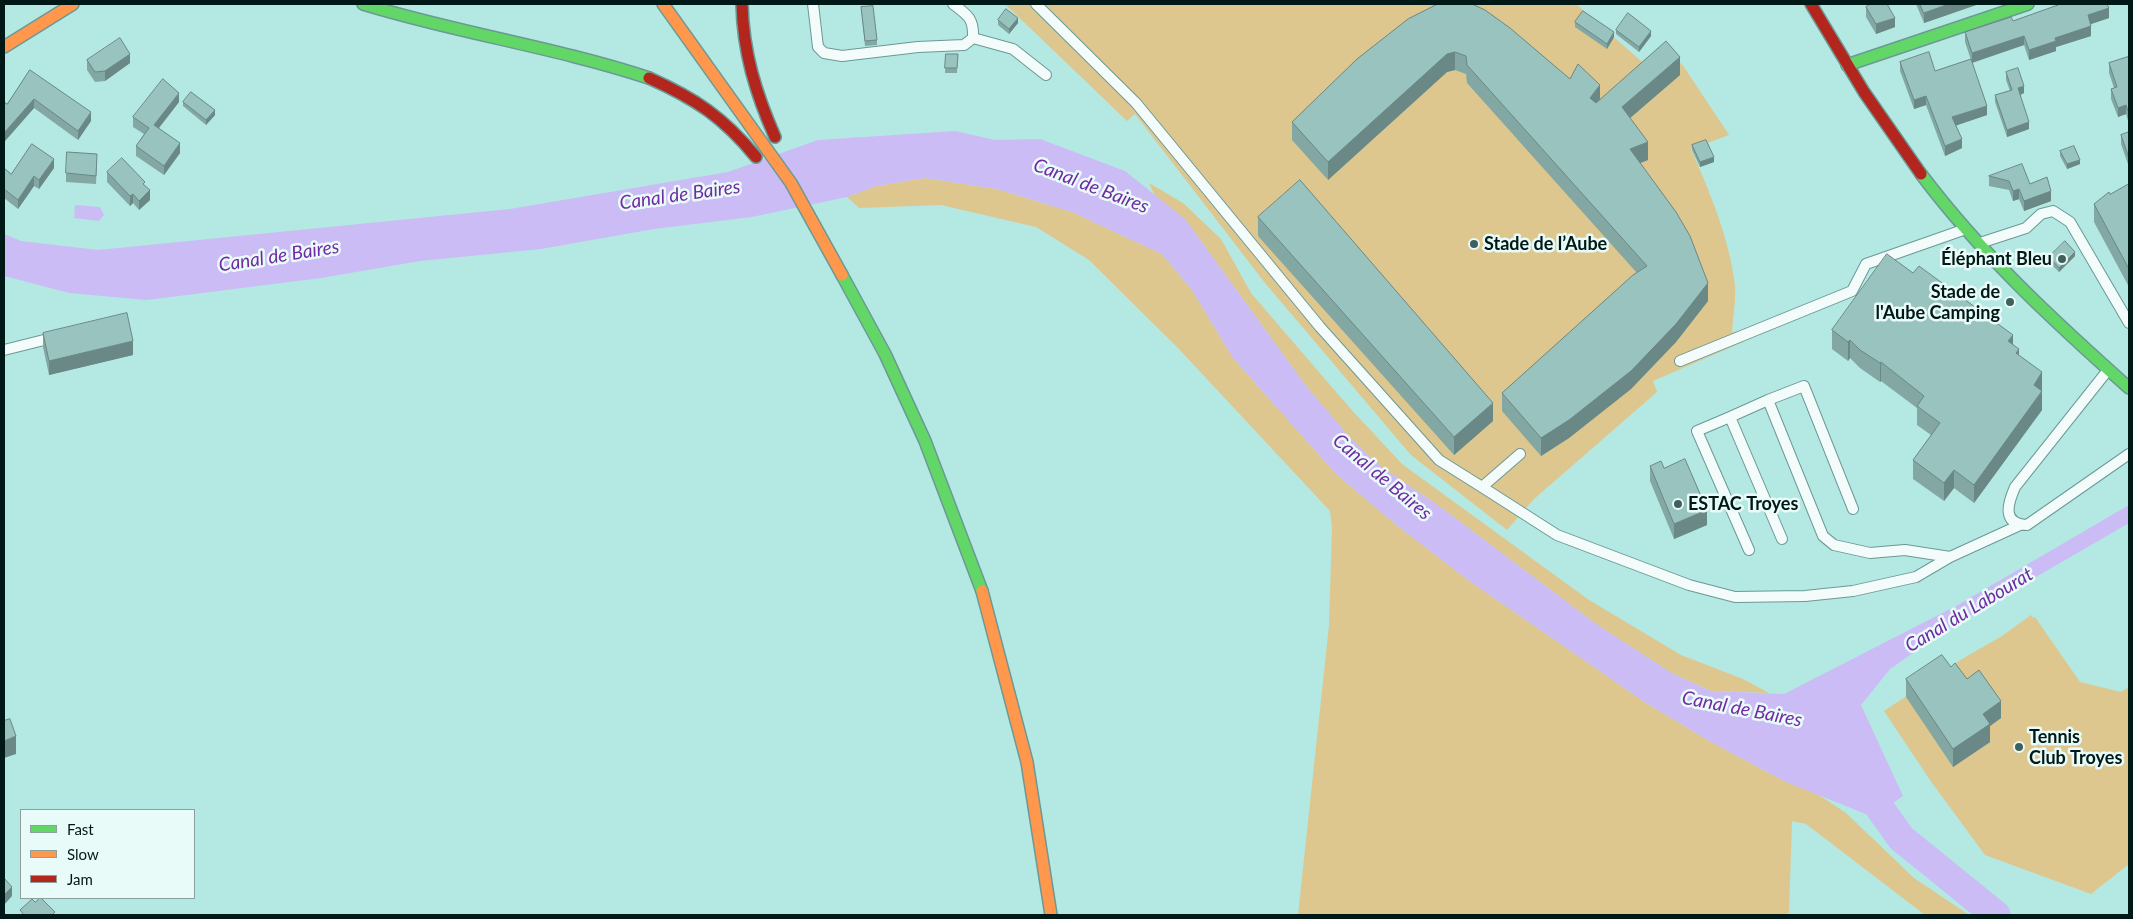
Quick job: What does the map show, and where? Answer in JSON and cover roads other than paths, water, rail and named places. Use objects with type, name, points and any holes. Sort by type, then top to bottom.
[{"type":"main road","points":[[4,47],[73,4]]},
{"type":"main road","points":[[363,4],[428,23],[589,59],[638,74],[671,88],[708,110],[747,145],[763,169]]},
{"type":"main road","points":[[663,4],[763,141],[791,183]]},
{"type":"main road","points":[[742,4],[744,43],[756,95],[780,146],[791,183],[809,225],[856,297],[885,354],[925,441],[981,587],[1027,762],[1052,915]]},
{"type":"main road","points":[[1811,4],[1847,65],[1911,160],[1966,229],[2036,301],[2129,388]]},
{"type":"main road","points":[[1847,65],[2028,4]]},
{"type":"main road","points":[[794,214],[809,225]]},
{"type":"lane","points":[[813,4],[818,47],[824,53],[842,56],[918,47],[964,45],[973,38]]},
{"type":"lane","points":[[954,4],[965,13],[973,24],[973,38]]},
{"type":"lane","points":[[1036,4],[1136,103],[1320,327],[1440,460],[1557,535],[1689,585],[1735,596],[1805,596],[1853,590],[1916,577],[1950,557],[2020,524]]},
{"type":"lane","points":[[973,38],[1013,49],[1046,75]]},
{"type":"lane","points":[[1980,243],[2026,228],[2041,214],[2053,211],[2070,222],[2129,323]]},
{"type":"lane","points":[[1680,361],[1852,290],[1866,264],[1966,229]]},
{"type":"lane","points":[[4,350],[67,334]]},
{"type":"lane","points":[[2108,370],[2015,487],[2007,512],[2010,517],[2020,524],[2027,525],[2129,454]]},
{"type":"lane","points":[[1749,550],[1697,431],[1768,400],[1804,386],[1853,509]]},
{"type":"lane","points":[[1768,400],[1823,536],[1834,544],[1870,553],[1905,550],[1950,557]]},
{"type":"lane","points":[[1730,417],[1782,539]]},
{"type":"lane","points":[[1482,487],[1520,454]]},
{"type":"water","name":"Canal du Labourat","points":[[955,131],[995,140],[1040,139],[1125,171],[1185,219],[1306,386],[1352,440],[1380,466],[1439,506],[1596,624],[1673,674],[1711,691],[1784,694],[1956,606],[2129,505],[2129,523],[1953,625],[1890,669],[1861,705],[1903,796],[1873,817],[1784,781],[1711,742],[1643,701],[1468,580],[1399,527],[1336,474],[1233,358],[1192,290],[1162,254],[1072,212],[997,189],[925,178],[876,186],[847,197],[752,217],[654,229],[541,249],[420,261],[321,278],[147,300],[69,293],[4,276],[4,234],[21,241],[98,250],[510,209],[728,172],[818,140]]},
{"type":"water","points":[[75,205],[100,207],[104,215],[99,221],[74,218]]},
{"type":"waterway","name":"Canal de Baires","points":[[1859,779],[1901,838],[1996,915]]},
{"type":"place","name":"Stade de l’Aube","points":[[1474,244]]},
{"type":"place","name":"Éléphant Bleu","points":[[2062,259]]},
{"type":"place","name":"Stade de l'Aube Camping","points":[[2010,302]]},
{"type":"place","name":"ESTAC Troyes","points":[[1678,504]]},
{"type":"place","name":"Tennis Club Troyes","points":[[2019,747]]}]
